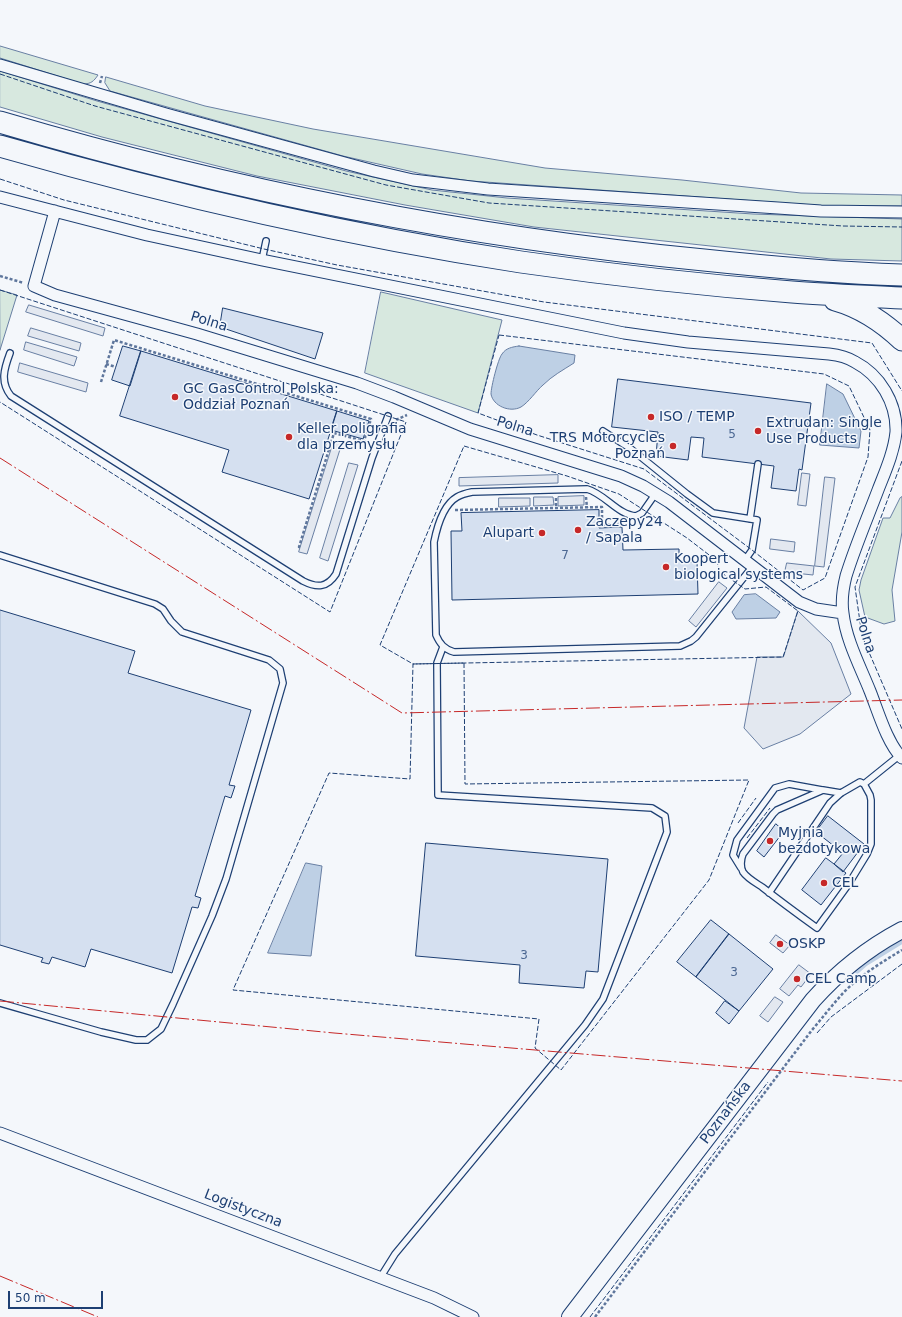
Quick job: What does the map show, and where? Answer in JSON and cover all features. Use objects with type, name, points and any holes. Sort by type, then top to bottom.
[{"type":"highway","points":[[0,122],[141,161],[215,179],[340,206],[460,228],[557,244],[657,256],[759,266],[902,275]]},
{"type":"highway","points":[[0,146],[130,182],[330,228],[522,262],[663,280],[793,292],[902,298]]},
{"type":"highway","points":[[793,292],[845,303],[868,314],[893,331],[902,340]]},
{"type":"street","points":[[0,65],[152,110],[374,171],[433,183],[488,189],[785,209],[902,212]]},
{"type":"street","points":[[0,197],[147,235],[262,260],[632,334],[688,342],[818,352],[854,361],[871,374],[883,387],[891,404],[896,432],[891,455],[846,576],[842,595],[843,613]]},
{"type":"street","points":[[34,286],[55,211]]},
{"type":"street","name":"Polna","points":[[34,286],[55,295],[197,334],[357,383],[470,429],[621,476],[656,493],[682,510],[799,602],[816,609],[843,613],[845,626],[854,651],[889,737],[901,756]]},
{"type":"street","name":"Poznańska","points":[[570,1317],[813,1000],[857,958],[878,943],[902,930]]},
{"type":"street","name":"Logistyczna","points":[[0,1133],[444,1302],[473,1317]]},
{"type":"lane","points":[[262,260],[266,241]]},
{"type":"lane","points":[[10,353],[4,370],[3,382],[4,387],[11,396],[303,581],[314,586],[328,583],[336,574],[388,416]]},
{"type":"lane","points":[[603,431],[631,449],[708,509],[718,514],[757,520],[749,563],[696,637],[687,644],[680,646],[454,652],[443,647],[436,635],[434,549],[438,527],[448,505],[452,500],[458,496],[472,492],[587,489],[598,494],[628,515],[633,516],[638,515],[644,510],[656,493]]},
{"type":"lane","points":[[750,519],[758,464]]},
{"type":"lane","points":[[0,555],[155,604],[163,610],[182,632],[269,660],[280,669],[283,683],[226,879],[212,916],[161,1029],[147,1040],[136,1040],[101,1032],[0,1002]]},
{"type":"lane","points":[[380,1278],[395,1254],[585,1025],[603,999],[667,832],[665,816],[652,808],[438,795],[437,663],[443,647]]},
{"type":"lane","points":[[864,784],[901,756]]},
{"type":"lane","points":[[769,893],[830,803],[841,793],[860,782],[864,784],[868,790],[871,800],[872,839],[867,854],[848,885],[817,928],[769,893],[744,873],[733,856],[737,840],[775,788],[789,784],[841,793]]},
{"type":"lane","points":[[741,869],[741,858],[743,854],[772,814],[782,807],[823,790]]},
{"type":"path","points":[[0,276],[34,286]]},
{"type":"path","points":[[101,382],[114,340],[371,420],[364,442]]},
{"type":"path","points":[[106,364],[116,367]]},
{"type":"path","points":[[395,422],[404,416],[412,414]]},
{"type":"path","points":[[300,547],[298,547],[334,432],[377,446]]},
{"type":"path","points":[[584,497],[586,497],[586,508]]},
{"type":"path","points":[[556,498],[556,508]]},
{"type":"path","points":[[453,513],[455,510],[602,507],[602,525],[619,524],[628,515]]},
{"type":"path","points":[[595,1317],[812,1030],[845,991],[859,978],[902,950]]},
{"type":"shaded area","points":[[0,46],[98,75],[92,82],[83,84],[0,58]]},
{"type":"shaded area","points":[[0,71],[97,101],[346,171],[432,190],[507,198],[753,214],[902,219],[902,261],[831,259],[534,227],[405,205],[257,176],[102,137],[0,107]]},
{"type":"shaded area","points":[[106,77],[205,106],[313,129],[545,168],[682,180],[801,193],[902,195],[902,206],[827,206],[471,181],[422,174],[343,156],[110,91],[105,83]]},
{"type":"shaded area","points":[[0,290],[17,295],[0,350]]},
{"type":"shaded area","points":[[381,292],[502,320],[478,413],[365,373]]},
{"type":"shaded area","points":[[29,305],[105,328],[103,336],[26,312]]},
{"type":"shaded area","points":[[31,328],[81,343],[79,351],[28,336]]},
{"type":"shaded area","points":[[26,342],[77,357],[74,366],[24,350]]},
{"type":"shaded area","points":[[20,363],[88,383],[86,392],[18,372]]},
{"type":"shaded area","points":[[334,441],[342,443],[307,554],[299,552]]},
{"type":"shaded area","points":[[349,463],[358,465],[328,561],[320,558]]},
{"type":"shaded area","points":[[802,473],[810,474],[806,506],[798,505]]},
{"type":"shaded area","points":[[558,475],[558,483],[459,486],[459,478]]},
{"type":"shaded area","points":[[825,477],[835,478],[824,567],[815,566]]},
{"type":"shaded area","points":[[584,496],[584,505],[558,506],[558,497]]},
{"type":"shaded area","points":[[534,497],[553,497],[554,505],[534,506]]},
{"type":"shaded area","points":[[902,497],[902,532],[892,590],[895,621],[884,624],[865,617],[859,590],[861,580],[883,518],[890,518],[900,498]]},
{"type":"shaded area","points":[[499,498],[530,498],[530,506],[499,507]]},
{"type":"shaded area","points":[[771,539],[795,542],[794,552],[770,549]]},
{"type":"shaded area","points":[[787,563],[814,566],[813,575],[785,572]]},
{"type":"shaded area","points":[[719,582],[727,588],[696,627],[689,621]]},
{"type":"shaded area","points":[[798,611],[831,643],[851,694],[800,734],[763,749],[744,728],[757,657],[783,657]]},
{"type":"shaded area","name":"OSKP","points":[[776,935],[790,945],[783,953],[770,943]]},
{"type":"shaded area","name":"CEL Camp","points":[[799,965],[811,974],[801,987],[798,985],[789,996],[780,989]]},
{"type":"shaded area","points":[[775,997],[783,1002],[768,1022],[760,1016]]},
{"type":"water","points":[[519,346],[575,355],[574,363],[546,382],[521,407],[517,409],[507,409],[498,405],[492,398],[492,386],[502,354],[507,349]]},
{"type":"water","points":[[827,384],[843,394],[861,431],[859,448],[820,445]]},
{"type":"water","points":[[756,594],[780,612],[776,618],[736,619],[732,612],[744,595]]},
{"type":"water","points":[[306,863],[322,866],[311,956],[268,953]]},
{"type":"building","points":[[223,308],[323,333],[315,359],[220,327]]},
{"type":"building","points":[[123,346],[141,351],[130,386],[112,380]]},
{"type":"building","points":[[141,351],[337,411],[309,499],[222,472],[229,450],[120,416]]},
{"type":"building","points":[[618,379],[811,403],[802,470],[799,469],[796,491],[771,488],[774,466],[702,457],[704,438],[691,437],[688,460],[656,456],[658,432],[612,427]]},
{"type":"building","points":[[337,411],[369,421],[363,439],[331,430]]},
{"type":"building","points":[[599,510],[599,528],[622,527],[623,550],[679,549],[679,562],[697,562],[698,594],[452,600],[451,531],[462,531],[461,513]]},
{"type":"building","points":[[0,610],[135,651],[128,673],[251,710],[229,785],[235,786],[231,798],[225,796],[195,896],[201,898],[198,908],[192,907],[172,973],[91,949],[85,967],[52,957],[49,964],[41,962],[43,958],[0,945]]},
{"type":"building","points":[[828,816],[864,844],[843,872],[834,864],[843,853],[816,832]]},
{"type":"building","name":"Myjnia bezdotykowa","points":[[776,824],[784,831],[764,857],[757,851]]},
{"type":"building","points":[[426,843],[608,859],[598,972],[586,971],[584,988],[519,983],[520,965],[416,956]]},
{"type":"building","points":[[826,858],[846,873],[821,905],[802,890]]},
{"type":"building","points":[[711,920],[729,934],[696,977],[677,962]]},
{"type":"building","points":[[729,934],[773,969],[739,1011],[696,977]]},
{"type":"building","points":[[725,1001],[739,1011],[729,1024],[716,1013]]},
{"type":"waterway","points":[[857,972],[866,964],[902,942]]},
{"type":"fence","points":[[0,74],[95,106],[386,185],[489,203],[843,226],[902,227]]},
{"type":"fence","points":[[0,179],[64,200],[264,249],[337,265],[544,302],[872,343],[902,391]]},
{"type":"fence","points":[[0,290],[406,422],[330,612],[0,402]]},
{"type":"fence","points":[[499,335],[824,374],[849,386],[870,430],[868,457],[825,578],[803,590],[644,469],[537,435],[478,413],[499,335]]},
{"type":"fence","points":[[464,446],[567,476],[619,494],[687,538],[717,561],[719,571],[745,589],[766,587],[798,611],[783,657],[413,664],[380,645],[464,446]]},
{"type":"fence","points":[[902,461],[855,587],[862,636],[902,729]]},
{"type":"fence","points":[[464,663],[465,784],[749,780],[709,880],[561,1070],[535,1048],[539,1019],[233,990],[329,773],[410,779],[413,664],[464,663]]},
{"type":"fence","points":[[738,823],[756,798]]},
{"type":"fence","points":[[747,838],[770,808]]},
{"type":"fence","points":[[817,1033],[831,1017],[902,964]]},
{"type":"fence","points":[[590,1317],[768,1082]]},
{"type":"power","points":[[0,458],[402,713],[902,700]]},
{"type":"power","points":[[0,1001],[334,1033],[902,1081]]},
{"type":"power","points":[[0,1276],[98,1317]]},
{"type":"place","name":"GC GasControl Polska: Oddział Poznań","points":[[175,397]]},
{"type":"place","name":"ISO / TEMP","points":[[651,417]]},
{"type":"place","name":"Extrudan: Single Use Products","points":[[758,431]]},
{"type":"place","name":"Keller poligrafia dla przemysłu","points":[[289,437]]},
{"type":"place","name":"TRS Motorcycles Poznań","points":[[673,446]]},
{"type":"place","name":"Zaczepy24 / Sapala","points":[[578,530]]},
{"type":"place","name":"Alupart","points":[[542,533]]},
{"type":"place","name":"Koopert biological systems","points":[[666,567]]},
{"type":"place","name":"Myjnia bezdotykowa","points":[[770,841]]},
{"type":"place","name":"CEL","points":[[824,883]]},
{"type":"place","name":"OSKP","points":[[780,944]]},
{"type":"place","name":"CEL Camp","points":[[797,979]]}]
